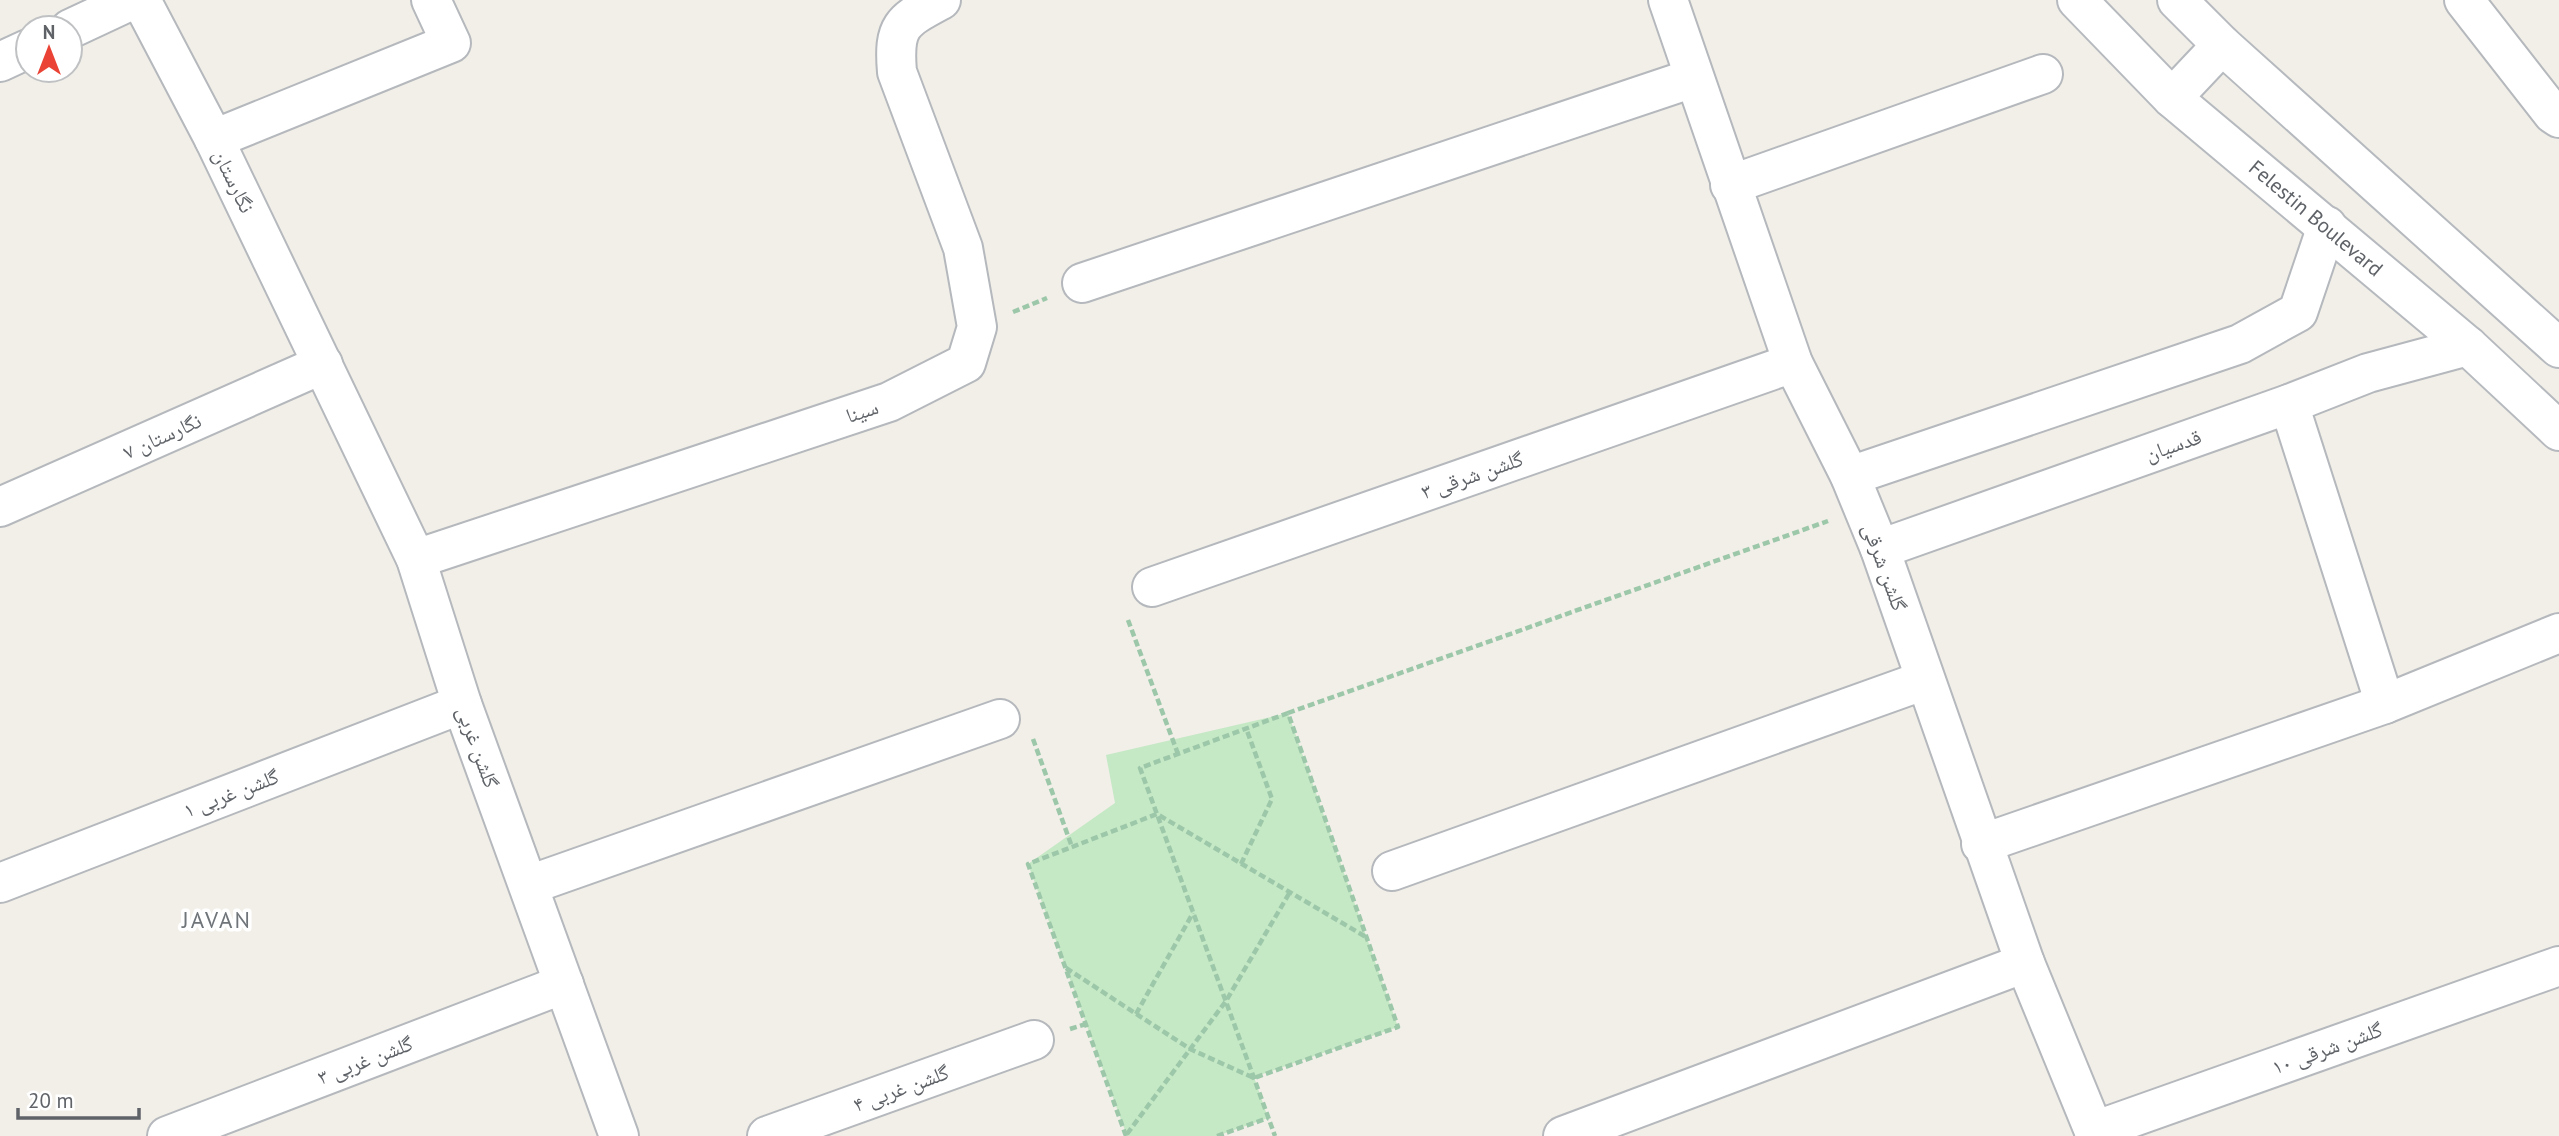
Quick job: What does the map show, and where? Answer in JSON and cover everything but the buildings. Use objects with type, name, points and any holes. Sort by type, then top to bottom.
[{"type":"street","points":[[84,22],[132,0]]},
{"type":"street","name":"نگارستان","points":[[141,0],[214,139],[323,364]]},
{"type":"street","points":[[214,139],[451,43],[432,0]]},
{"type":"street","name":"سینا","points":[[415,559],[889,402],[966,363],[977,327],[963,248],[897,72],[894,45],[902,24],[941,0]]},
{"type":"street","name":"گلشن شرقی","points":[[1668,0],[1793,363],[1857,492],[1880,549],[1981,844],[2025,963],[2095,1133]]},
{"type":"street","name":"Felestin Boulevard","points":[[2077,0],[2172,98],[2468,346],[2559,431]]},
{"type":"street","points":[[2177,0],[2222,45],[2559,348]]},
{"type":"street","points":[[2464,0],[2553,114],[2559,118]]},
{"type":"street","points":[[2172,98],[2222,45]]},
{"type":"street","points":[[1730,185],[2043,74]]},
{"type":"street","points":[[1082,283],[1693,78]]},
{"type":"street","points":[[1857,492],[2240,344],[2298,312],[2327,226]]},
{"type":"street","name":"قدسیان","points":[[1880,549],[2289,404],[2368,373],[2468,346]]},
{"type":"street","name":"گلشن شرقی ۳","points":[[1152,587],[1793,363]]},
{"type":"street","name":"نگارستان ۷","points":[[0,507],[323,364]]},
{"type":"street","name":"گلشن غربی","points":[[323,364],[415,559],[462,704],[619,1136]]},
{"type":"street","points":[[2289,404],[2385,704]]},
{"type":"street","points":[[1981,844],[2385,704],[2559,633]]},
{"type":"street","points":[[1391,871],[1925,680]]},
{"type":"street","name":"گلشن غربی ۱","points":[[0,883],[462,704]]},
{"type":"street","points":[[529,885],[1000,719]]},
{"type":"street","points":[[1563,1136],[2025,963]]},
{"type":"street","name":"گلشن شرقی ۱۰","points":[[2095,1133],[2559,966]]},
{"type":"street","name":"گلشن غربی ۳","points":[[167,1136],[564,984]]},
{"type":"street","name":"گلشن غربی ۴","points":[[768,1136],[1034,1040]]},
{"type":"path","points":[[977,327],[1082,283]]},
{"type":"path","points":[[1275,1136],[1140,768],[1857,492]]},
{"type":"path","points":[[1152,587],[1119,596],[1178,754]]},
{"type":"path","points":[[1000,719],[1023,711],[1072,847]]},
{"type":"path","points":[[1066,968],[1189,1049],[1254,1077],[1398,1027],[1288,713]]},
{"type":"path","points":[[1241,864],[1272,799],[1246,728]]},
{"type":"path","points":[[1157,814],[1367,937]]},
{"type":"path","points":[[1126,1136],[1028,864],[1157,814]]},
{"type":"path","points":[[1126,1136],[1226,1001],[1290,892]]},
{"type":"path","points":[[1136,1014],[1193,913]]},
{"type":"path","points":[[1217,1136],[1268,1118]]},
{"type":"green space","points":[[1288,713],[1398,1027],[1254,1077],[1268,1118],[1217,1136],[1127,1136],[1028,864],[1115,803],[1106,755]]},
{"type":"district","name":"JAVAN","points":[[217,919]]}]
